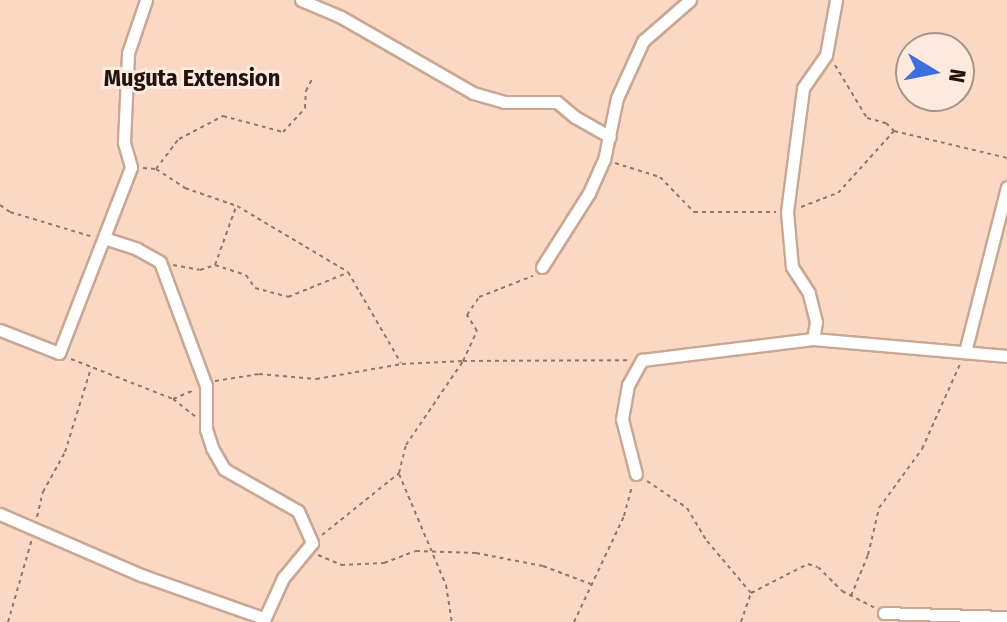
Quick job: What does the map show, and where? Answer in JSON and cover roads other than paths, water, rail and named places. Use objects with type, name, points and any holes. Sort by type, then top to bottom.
[{"type":"street","points":[[0,330],[59,353],[131,167],[124,142],[128,53],[146,0]]},
{"type":"street","points":[[301,0],[341,17],[473,93],[504,102],[557,102],[575,117],[610,137]]},
{"type":"street","points":[[542,267],[589,193],[604,160],[617,98],[643,41],[690,0]]},
{"type":"street","points":[[813,339],[816,322],[809,293],[792,267],[787,212],[803,88],[826,55],[836,0]]},
{"type":"street","points":[[965,352],[983,269],[1007,187]]},
{"type":"street","points":[[0,514],[34,532],[263,620],[283,578],[309,547],[298,511],[224,469],[206,429],[206,386],[160,262],[137,249],[103,240]]},
{"type":"street","points":[[636,474],[622,419],[628,385],[642,360],[813,339],[1007,356]]},
{"type":"street","points":[[884,613],[920,611],[980,618],[1007,617]]},
{"type":"district","name":"Muguta Extension","points":[[192,79]]}]
